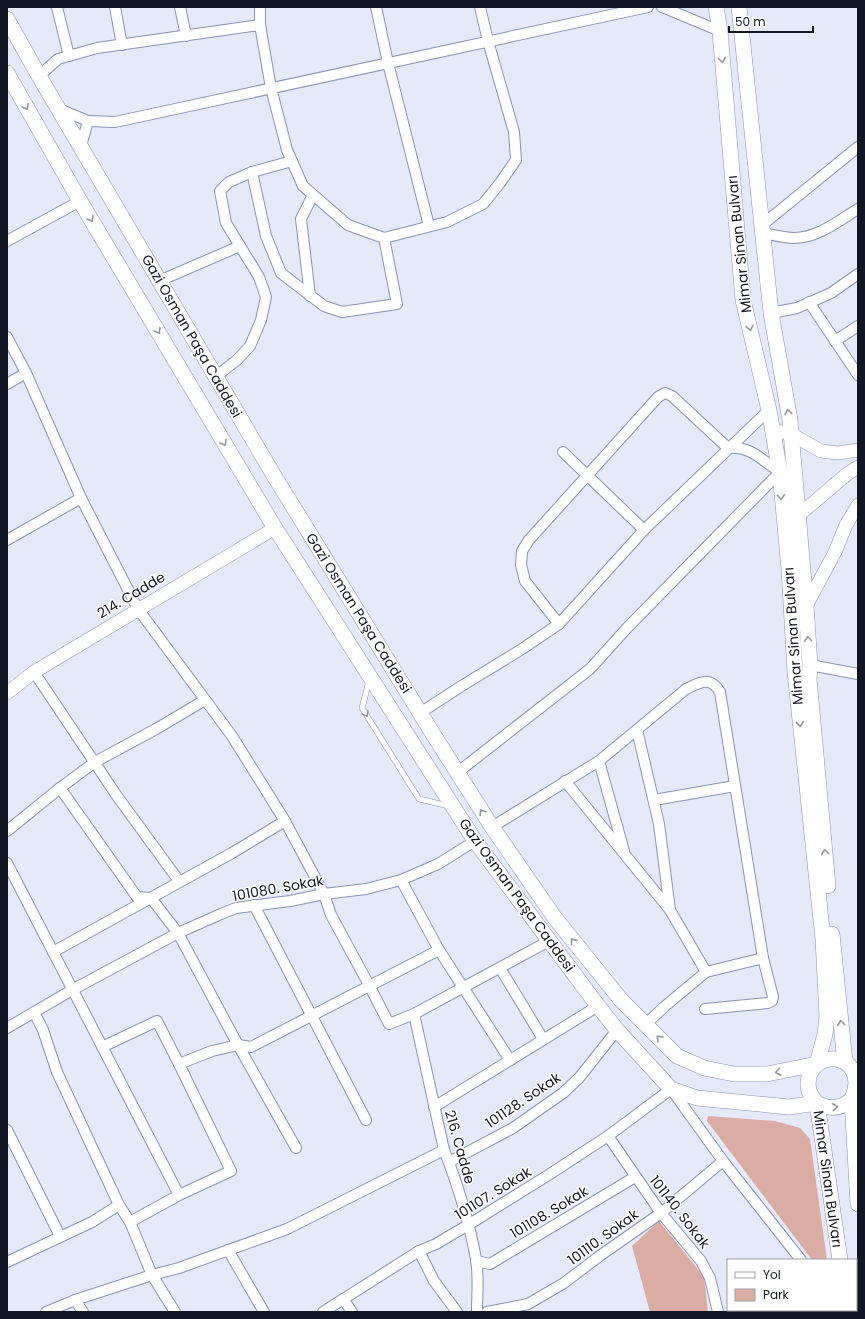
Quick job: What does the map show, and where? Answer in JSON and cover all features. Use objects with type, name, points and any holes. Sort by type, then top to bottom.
[{"type":"main road","name":"Mimar Sinan Bulvarı","points":[[716,7],[720,31],[743,300],[769,410],[780,472],[784,530],[789,569],[794,672],[823,939],[827,1016],[817,1064],[809,1076],[808,1084],[812,1097],[817,1103],[840,1259]]},
{"type":"main road","name":"Mimar Sinan Bulvarı","points":[[739,7],[771,313],[790,420],[806,606],[810,665],[809,679],[828,884],[852,1068],[856,1075],[857,1083],[855,1096],[858,1204]]},
{"type":"main road","name":"Gazi Osman Paşa Caddesi","points":[[7,19],[273,474],[492,827],[555,918],[621,1000],[677,1056],[704,1068],[734,1074],[767,1074],[817,1064]]},
{"type":"main road","name":"Gazi Osman Paşa Caddesi","points":[[7,73],[80,201],[275,528],[475,841],[598,1006],[617,1030],[671,1088],[697,1098],[789,1107],[817,1103]]},
{"type":"main road","points":[[817,1064],[830,1058],[852,1061]]},
{"type":"main road","points":[[817,1103],[824,1107],[835,1108],[846,1104],[855,1096]]},
{"type":"street","points":[[57,7],[69,56]]},
{"type":"street","points":[[115,7],[122,45]]},
{"type":"street","points":[[180,7],[186,36]]},
{"type":"street","points":[[260,7],[260,25],[271,88],[288,150],[303,186],[348,225],[384,238],[447,222],[483,204],[516,160],[514,132],[488,41],[480,7]]},
{"type":"street","points":[[376,7],[388,63],[429,226]]},
{"type":"street","points":[[59,109],[88,121],[115,122],[648,7]]},
{"type":"street","points":[[662,7],[720,31]]},
{"type":"street","points":[[39,76],[58,59],[97,48],[260,25]]},
{"type":"street","points":[[81,146],[88,121]]},
{"type":"street","points":[[763,229],[858,147]]},
{"type":"street","points":[[215,377],[237,360],[250,346],[261,320],[266,297],[259,277],[226,223],[220,191],[229,182],[252,172],[292,161]]},
{"type":"street","points":[[252,172],[266,236],[281,273],[324,306],[342,312],[397,304],[384,238]]},
{"type":"street","points":[[310,296],[301,219],[313,195]]},
{"type":"street","points":[[7,241],[80,201]]},
{"type":"street","points":[[763,229],[793,238],[812,236],[858,209]]},
{"type":"street","points":[[159,281],[240,246]]},
{"type":"street","points":[[771,313],[797,308],[831,293],[858,274]]},
{"type":"street","points":[[809,302],[858,375]]},
{"type":"street","points":[[835,341],[858,326]]},
{"type":"street","points":[[7,337],[26,373],[81,498],[138,610],[232,736],[285,821],[324,894],[330,914],[389,1024],[414,1014],[549,941]]},
{"type":"street","points":[[7,384],[26,373]]},
{"type":"street","points":[[560,624],[525,581],[520,565],[522,551],[529,540],[658,397],[665,393],[672,396],[728,448],[738,447],[752,452],[780,472],[795,480]]},
{"type":"street","points":[[420,713],[560,624],[644,530],[769,410]]},
{"type":"street","points":[[773,430],[791,434],[821,451],[838,453],[858,450]]},
{"type":"street","points":[[563,452],[644,530]]},
{"type":"street","points":[[784,530],[847,474],[858,467]]},
{"type":"street","points":[[458,772],[590,669],[627,628],[780,472]]},
{"type":"street","points":[[7,540],[81,498]]},
{"type":"street","points":[[806,606],[835,552],[846,525],[858,505]]},
{"type":"street","name":"214. Cadde","points":[[7,693],[34,672],[275,528]]},
{"type":"street","points":[[810,665],[858,674]]},
{"type":"street","points":[[34,672],[117,796],[179,881]]},
{"type":"street","points":[[492,827],[599,761],[686,690],[700,682],[709,681],[715,685],[720,692],[763,958],[773,997],[772,1001],[768,1003],[705,1009]]},
{"type":"street","points":[[7,831],[95,762],[156,729],[205,700]]},
{"type":"street","points":[[637,730],[659,824],[670,910]]},
{"type":"street","points":[[599,761],[625,856]]},
{"type":"street","points":[[565,781],[670,910],[706,972]]},
{"type":"street","points":[[654,800],[735,786]]},
{"type":"street","points":[[60,788],[137,897],[151,898],[178,934],[296,1148]]},
{"type":"street","points":[[53,952],[232,853],[285,821]]},
{"type":"street","name":"101080. Sokak","points":[[7,1028],[72,990],[178,934],[236,908],[366,889],[400,880],[438,864],[475,841]]},
{"type":"street","points":[[7,863],[179,1196]]},
{"type":"street","points":[[400,880],[439,950],[510,1060]]},
{"type":"street","points":[[254,905],[366,1120]]},
{"type":"street","points":[[179,1064],[212,1051],[238,1045],[251,1047],[439,950]]},
{"type":"street","points":[[645,1025],[706,972],[763,958]]},
{"type":"street","points":[[500,968],[543,1039]]},
{"type":"street","points":[[434,1107],[598,1006]]},
{"type":"street","points":[[34,1012],[43,1030],[57,1072],[119,1205],[130,1222],[152,1275],[175,1312]]},
{"type":"street","name":"216. Cadde","points":[[414,1014],[444,1150],[468,1225],[476,1261],[477,1312]]},
{"type":"street","points":[[102,1047],[157,1021],[231,1171],[130,1222]]},
{"type":"street","name":"101128. Sokak","points":[[449,1162],[513,1128],[563,1093],[579,1078],[617,1030]]},
{"type":"street","name":"101107. Sokak","points":[[323,1312],[419,1252],[468,1225],[608,1136],[671,1088]]},
{"type":"street","name":"Gazi Osman Paşa Caddesi","points":[[671,1088],[723,1161],[800,1259]]},
{"type":"street","points":[[7,1130],[60,1236]]},
{"type":"street","name":"101140. Sokak","points":[[608,1136],[661,1213],[701,1262],[710,1278],[718,1312]]},
{"type":"street","points":[[46,1312],[75,1300],[152,1275],[179,1268],[287,1230],[444,1150]]},
{"type":"street","name":"101110. Sokak","points":[[487,1312],[528,1304],[564,1283],[661,1213],[723,1161]]},
{"type":"street","name":"101108. Sokak","points":[[476,1261],[490,1264],[635,1176]]},
{"type":"street","points":[[7,1262],[92,1222],[119,1205]]},
{"type":"street","points":[[228,1250],[264,1312]]},
{"type":"street","points":[[419,1252],[434,1281],[457,1312]]},
{"type":"street","points":[[343,1299],[352,1312]]},
{"type":"street","points":[[75,1300],[83,1312]]},
{"type":"lane","points":[[370,677],[362,708],[419,799],[454,807]]},
{"type":"green space","points":[[708,1116],[775,1121],[800,1128],[810,1139],[827,1259],[811,1259],[707,1121]]},
{"type":"green space","points":[[659,1221],[704,1277],[708,1312],[650,1312],[632,1246]]}]
